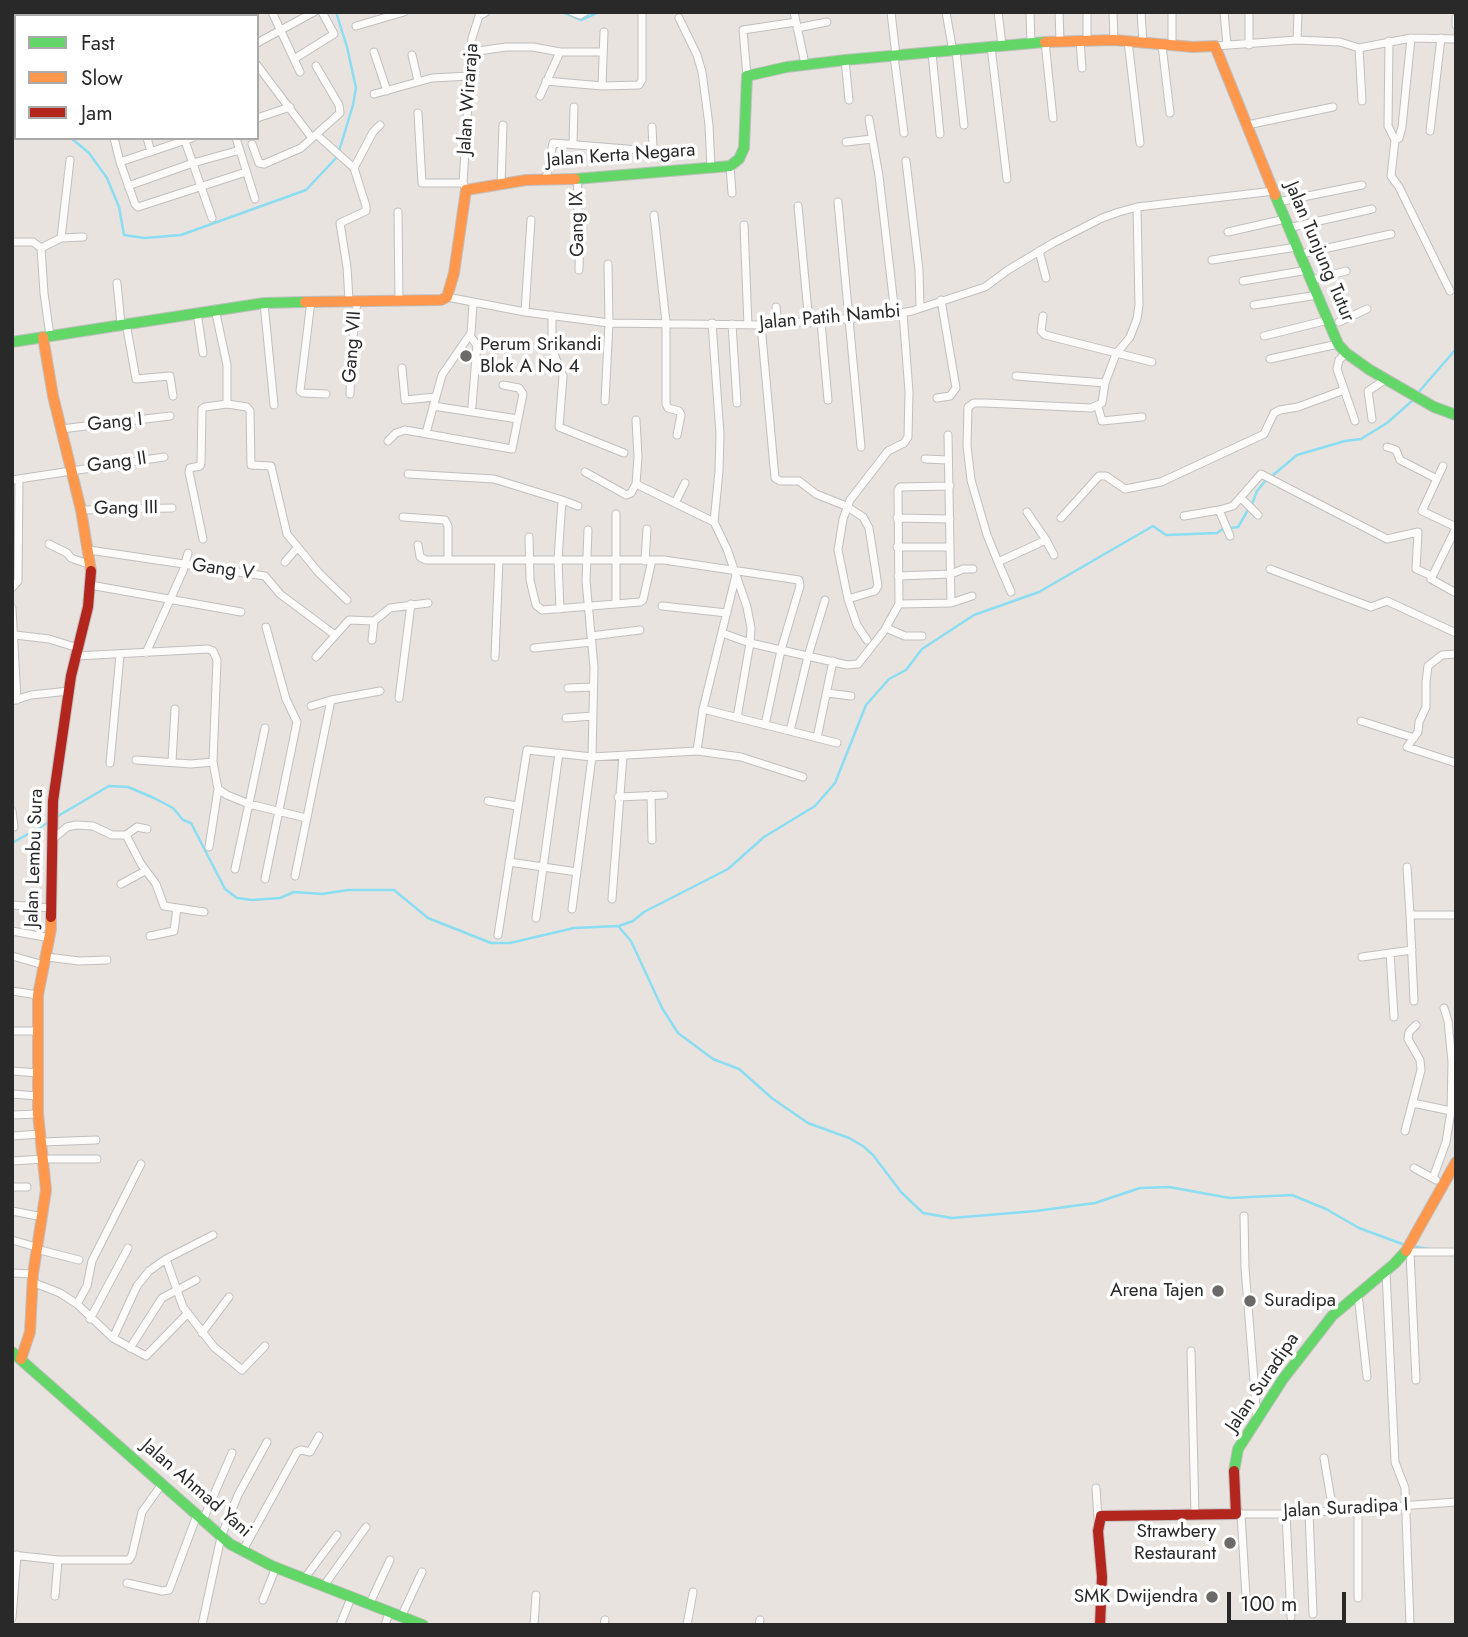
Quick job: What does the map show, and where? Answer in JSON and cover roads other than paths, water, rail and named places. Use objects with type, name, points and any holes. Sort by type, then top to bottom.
[{"type":"street","points":[[272,12],[300,72]]},
{"type":"street","points":[[294,59],[334,34],[322,12]]},
{"type":"street","points":[[356,26],[404,12]]},
{"type":"street","points":[[572,12],[580,15],[585,12]]},
{"type":"street","points":[[546,81],[635,87],[641,83],[642,12]]},
{"type":"street","points":[[794,12],[805,64]]},
{"type":"street","points":[[891,12],[904,133]]},
{"type":"street","points":[[946,12],[964,125]]},
{"type":"street","points":[[999,12],[997,46],[1007,179]]},
{"type":"street","points":[[1030,12],[1031,43]]},
{"type":"street","points":[[1059,12],[1060,41]]},
{"type":"street","points":[[1082,68],[1087,12]]},
{"type":"street","points":[[1113,12],[1114,40]]},
{"type":"street","points":[[1141,12],[1143,43]]},
{"type":"street","points":[[1170,113],[1167,45],[1171,12]]},
{"type":"street","points":[[1224,12],[1227,45]]},
{"type":"street","points":[[1249,12],[1249,45]]},
{"type":"street","points":[[1297,40],[1298,12]]},
{"type":"street","points":[[259,42],[309,14]]},
{"type":"street","name":"Jalan Wiraraja","points":[[465,186],[472,38],[480,14]]},
{"type":"street","points":[[679,18],[702,72],[709,125],[710,168]]},
{"type":"street","points":[[1456,18],[1456,24]]},
{"type":"street","points":[[732,193],[730,168],[743,152],[747,76],[742,34],[744,30],[828,22]]},
{"type":"street","points":[[602,86],[604,32]]},
{"type":"street","points":[[747,76],[805,64],[1060,41],[1114,40],[1215,46],[1297,40],[1340,42],[1359,48],[1411,38],[1456,39]]},
{"type":"street","points":[[1395,140],[1401,136],[1411,38]]},
{"type":"street","points":[[1430,131],[1441,38]]},
{"type":"street","points":[[1128,41],[1140,143]]},
{"type":"street","points":[[1389,41],[1388,126],[1395,140],[1391,176],[1450,291]]},
{"type":"street","points":[[1045,42],[1053,118]]},
{"type":"street","name":"Jalan Tunjung Tutur","points":[[1215,46],[1307,274],[1334,321],[1342,348],[1408,393],[1456,415]]},
{"type":"street","points":[[471,52],[506,47],[533,47],[560,52],[603,52]]},
{"type":"street","points":[[1359,48],[1362,101]]},
{"type":"street","points":[[374,52],[387,91]]},
{"type":"street","points":[[540,96],[560,52]]},
{"type":"street","points":[[932,53],[940,134]]},
{"type":"street","points":[[412,55],[418,80]]},
{"type":"street","points":[[845,60],[849,100]]},
{"type":"street","points":[[252,144],[258,163],[262,164],[296,150],[314,137],[341,110],[316,66]]},
{"type":"street","points":[[259,68],[314,137],[354,167],[380,124]]},
{"type":"street","points":[[374,94],[418,80],[469,76]]},
{"type":"street","points":[[259,117],[290,107]]},
{"type":"street","points":[[573,143],[574,107]]},
{"type":"street","points":[[1247,125],[1332,107]]},
{"type":"street","points":[[12,342],[264,303],[438,301],[447,297],[458,249],[465,186],[422,183],[418,113]]},
{"type":"street","points":[[867,640],[857,625],[848,599],[838,550],[846,506],[888,451],[908,438],[909,392],[869,119]]},
{"type":"street","points":[[501,184],[503,125]]},
{"type":"street","points":[[546,179],[553,143],[652,151],[652,127]]},
{"type":"street","points":[[846,142],[872,139]]},
{"type":"street","points":[[114,140],[135,206],[138,207],[247,172]]},
{"type":"street","points":[[148,140],[151,152]]},
{"type":"street","points":[[120,162],[188,140],[212,218]]},
{"type":"street","points":[[237,140],[255,199]]},
{"type":"street","points":[[128,186],[240,150]]},
{"type":"street","points":[[61,238],[69,160]]},
{"type":"street","points":[[906,161],[919,270],[920,308]]},
{"type":"street","name":"Gang VII","points":[[350,394],[353,301],[340,223],[366,211],[354,167]]},
{"type":"street","name":"Jalan Kerta Negara","points":[[465,186],[730,168]]},
{"type":"street","name":"Gang IX","points":[[578,178],[579,270]]},
{"type":"street","points":[[1276,197],[1337,191],[1362,185]]},
{"type":"street","name":"Jalan Patih Nambi","points":[[447,297],[525,312],[609,323],[761,325],[821,322],[899,313],[988,286],[1008,270],[1102,218],[1137,207],[1276,197]]},
{"type":"street","points":[[838,202],[851,318],[861,447]]},
{"type":"street","points":[[798,206],[809,323]]},
{"type":"street","points":[[1098,407],[1105,397],[1105,383],[1116,354],[1130,337],[1137,319],[1137,207]]},
{"type":"street","points":[[1228,232],[1372,209]]},
{"type":"street","points":[[398,212],[399,301]]},
{"type":"street","points":[[654,215],[666,322],[666,404],[681,415],[677,435]]},
{"type":"street","points":[[525,312],[531,220]]},
{"type":"street","points":[[744,225],[748,325]]},
{"type":"street","points":[[1212,260],[1299,250],[1391,234]]},
{"type":"street","points":[[41,248],[61,238],[83,237]]},
{"type":"street","points":[[12,242],[33,242],[41,248],[46,336]]},
{"type":"street","points":[[1040,251],[1046,278]]},
{"type":"street","points":[[605,401],[609,323],[608,264]]},
{"type":"street","points":[[1243,282],[1346,271]]},
{"type":"street","points":[[117,283],[136,379],[170,376],[173,396]]},
{"type":"street","points":[[1254,305],[1318,295]]},
{"type":"street","points":[[937,398],[954,394],[956,388],[941,300]]},
{"type":"street","points":[[311,301],[300,391],[303,394],[326,394]]},
{"type":"street","points":[[264,303],[274,405]]},
{"type":"street","points":[[426,433],[442,375],[470,336],[473,303]]},
{"type":"street","points":[[776,307],[778,324]]},
{"type":"street","points":[[215,309],[227,365],[227,404]]},
{"type":"street","points":[[1264,336],[1334,321],[1367,309]]},
{"type":"street","points":[[197,312],[203,353]]},
{"type":"street","points":[[552,315],[551,345],[563,376],[559,427],[624,453]]},
{"type":"street","points":[[1043,316],[1041,331],[1045,335],[1152,362]]},
{"type":"street","points":[[821,322],[828,401]]},
{"type":"street","points":[[712,323],[720,434],[714,522],[747,607],[750,643],[737,718]]},
{"type":"street","points":[[732,324],[737,403]]},
{"type":"street","points":[[761,325],[775,478],[780,481],[799,481],[816,494],[846,506],[863,517],[867,523],[878,586],[876,591],[848,599]]},
{"type":"street","name":"Jalan Lembu Sura","points":[[17,1356],[30,1332],[32,1278],[46,1190],[38,1114],[38,995],[50,938],[53,801],[69,691],[90,585],[91,565],[61,429],[46,336]]},
{"type":"street","points":[[470,336],[477,345],[472,406]]},
{"type":"street","points":[[1270,359],[1342,348],[1337,369],[1355,421]]},
{"type":"street","points":[[402,368],[405,400],[435,397]]},
{"type":"street","points":[[1016,376],[1105,383]]},
{"type":"street","points":[[1372,419],[1368,391],[1386,379]]},
{"type":"street","points":[[388,441],[400,430],[510,450],[514,446],[522,391],[503,385]]},
{"type":"street","points":[[1061,518],[1100,476],[1106,476],[1125,489],[1165,480],[1264,434],[1274,413],[1279,410],[1298,407],[1344,390]]},
{"type":"street","points":[[1011,592],[987,535],[971,480],[967,446],[969,405],[986,403],[1098,407]]},
{"type":"street","points":[[203,539],[189,470],[201,463],[202,409],[227,404],[249,408],[251,465],[271,466],[285,527],[297,548],[346,600]]},
{"type":"street","points":[[433,406],[518,419]]},
{"type":"street","points":[[1098,407],[1102,421],[1142,417]]},
{"type":"street","name":"Gang I","points":[[61,429],[170,416]]},
{"type":"street","points":[[585,472],[626,495],[636,484],[636,420]]},
{"type":"street","points":[[948,435],[951,603]]},
{"type":"street","points":[[1387,447],[1396,450],[1400,460],[1437,479]]},
{"type":"street","name":"Gang II","points":[[16,480],[164,457]]},
{"type":"street","points":[[925,459],[948,460]]},
{"type":"street","points":[[1443,466],[1422,511],[1456,527],[1432,576],[1432,580],[1456,593]]},
{"type":"street","points":[[408,474],[494,479],[578,506]]},
{"type":"street","points":[[1184,516],[1233,506],[1261,474],[1387,539],[1418,532],[1416,569],[1432,576]]},
{"type":"street","points":[[12,588],[18,581],[16,480]]},
{"type":"street","points":[[675,503],[685,483]]},
{"type":"street","points":[[636,484],[714,522]]},
{"type":"street","points":[[722,633],[750,643],[852,666],[858,664],[886,628],[899,604],[898,490],[900,487],[950,486]]},
{"type":"street","points":[[1241,498],[1258,515]]},
{"type":"street","points":[[560,609],[558,560],[562,500]]},
{"type":"street","name":"Gang III","points":[[81,510],[172,508]]},
{"type":"street","points":[[1219,510],[1230,536]]},
{"type":"street","points":[[1027,512],[1054,555]]},
{"type":"street","points":[[615,604],[616,514]]},
{"type":"street","points":[[403,517],[445,520],[448,526],[448,560]]},
{"type":"street","points":[[897,518],[950,519]]},
{"type":"street","points":[[529,537],[530,580],[537,607],[542,610],[560,609],[638,603],[643,600],[648,560],[647,529]]},
{"type":"street","points":[[572,909],[592,757],[593,687],[586,560],[588,530]]},
{"type":"street","points":[[998,562],[1046,540]]},
{"type":"street","points":[[49,544],[71,558],[91,565]]},
{"type":"street","points":[[418,545],[421,558],[673,561],[800,582],[781,650],[765,725]]},
{"type":"street","points":[[897,547],[950,547]]},
{"type":"street","points":[[285,562],[297,548]]},
{"type":"street","name":"Gang V","points":[[89,550],[268,577],[280,594],[335,635]]},
{"type":"street","points":[[146,653],[188,553]]},
{"type":"street","points":[[495,657],[499,560]]},
{"type":"street","points":[[898,576],[951,575],[963,569],[973,569]]},
{"type":"street","points":[[1270,569],[1371,607],[1387,601],[1456,633]]},
{"type":"street","points":[[697,751],[703,709],[735,573]]},
{"type":"street","points":[[90,585],[241,612]]},
{"type":"street","points":[[899,604],[951,603],[972,596]]},
{"type":"street","points":[[790,731],[825,600]]},
{"type":"street","points":[[316,657],[349,620],[374,621],[390,608],[428,603]]},
{"type":"street","points":[[400,698],[411,604]]},
{"type":"street","points":[[662,606],[727,613]]},
{"type":"street","points":[[12,608],[15,635],[15,700],[31,695],[69,691]]},
{"type":"street","points":[[372,640],[374,621]]},
{"type":"street","points":[[265,878],[297,722],[286,699],[266,627]]},
{"type":"street","points":[[886,628],[900,635],[922,636]]},
{"type":"street","points":[[534,648],[640,630]]},
{"type":"street","points":[[15,635],[49,639],[77,652],[120,655],[208,649],[216,656],[214,762],[218,789],[209,847]]},
{"type":"street","points":[[1456,654],[1442,656],[1429,666],[1426,707],[1414,738],[1407,747],[1456,763]]},
{"type":"street","points":[[110,763],[120,655]]},
{"type":"street","points":[[817,738],[834,661]]},
{"type":"street","points":[[568,688],[593,687]]},
{"type":"street","points":[[311,706],[380,691]]},
{"type":"street","points":[[827,693],[851,696]]},
{"type":"street","points":[[295,876],[331,700]]},
{"type":"street","points":[[172,762],[175,709]]},
{"type":"street","points":[[703,709],[837,743]]},
{"type":"street","points":[[566,718],[593,716]]},
{"type":"street","points":[[1361,721],[1414,738]]},
{"type":"street","points":[[234,869],[265,728]]},
{"type":"street","points":[[498,935],[527,750],[592,757],[697,751],[741,757],[803,777]]},
{"type":"street","points":[[536,918],[559,753]]},
{"type":"street","points":[[612,899],[623,756]]},
{"type":"street","points":[[136,760],[214,762]]},
{"type":"street","points":[[218,789],[249,804],[306,818]]},
{"type":"street","points":[[618,797],[664,795]]},
{"type":"street","points":[[651,796],[652,840]]},
{"type":"street","points":[[488,801],[517,806]]},
{"type":"street","points":[[12,811],[14,827]]},
{"type":"street","points":[[53,836],[76,825],[93,826],[112,835],[126,835],[137,827],[147,829]]},
{"type":"street","points":[[126,835],[156,884],[164,906],[204,912]]},
{"type":"street","points":[[509,862],[577,872]]},
{"type":"street","points":[[1407,867],[1415,1001]]},
{"type":"street","points":[[121,884],[145,870]]},
{"type":"street","points":[[12,905],[51,908]]},
{"type":"street","points":[[150,936],[174,931],[177,908]]},
{"type":"street","points":[[1410,915],[1456,915]]},
{"type":"street","points":[[12,931],[50,938]]},
{"type":"street","points":[[1362,957],[1412,950]]},
{"type":"street","points":[[1390,953],[1394,1017]]},
{"type":"street","points":[[12,956],[46,961],[107,960]]},
{"type":"street","points":[[12,991],[38,995]]},
{"type":"street","points":[[1414,1168],[1438,1181],[1451,1111],[1452,1062],[1444,1008]]},
{"type":"street","points":[[1405,1131],[1421,1070],[1420,1060],[1408,1039],[1409,1032],[1416,1026]]},
{"type":"street","points":[[12,1031],[38,1031]]},
{"type":"street","points":[[12,1071],[38,1073]]},
{"type":"street","points":[[12,1094],[38,1096]]},
{"type":"street","points":[[1413,1103],[1451,1111]]},
{"type":"street","points":[[12,1115],[38,1114]]},
{"type":"street","points":[[12,1136],[96,1140]]},
{"type":"street","points":[[12,1161],[44,1158],[97,1159]]},
{"type":"street","name":"Jalan Suradipa","points":[[1238,1514],[1236,1458],[1257,1419],[1317,1334],[1338,1311],[1407,1252],[1438,1181],[1456,1163]]},
{"type":"street","points":[[77,1304],[87,1286],[92,1261],[141,1164]]},
{"type":"street","points":[[12,1187],[27,1187]]},
{"type":"street","points":[[12,1211],[43,1217]]},
{"type":"street","points":[[1244,1216],[1245,1268],[1257,1419]]},
{"type":"street","points":[[213,1235],[166,1259],[176,1290],[202,1333],[217,1351],[242,1370],[265,1346]]},
{"type":"street","points":[[12,1240],[79,1260]]},
{"type":"street","points":[[90,1319],[128,1248]]},
{"type":"street","points":[[1416,1380],[1407,1252],[1456,1252]]},
{"type":"street","points":[[113,1338],[137,1286],[149,1271],[163,1261]]},
{"type":"street","points":[[1385,1272],[1395,1462],[1403,1479],[1406,1506],[1410,1625]]},
{"type":"street","points":[[12,1273],[32,1278],[55,1290],[77,1304],[113,1338],[148,1355],[188,1313]]},
{"type":"street","points":[[130,1348],[162,1298],[196,1280]]},
{"type":"street","points":[[1358,1293],[1367,1377]]},
{"type":"street","points":[[202,1333],[229,1297]]},
{"type":"street","points":[[1191,1351],[1195,1514]]},
{"type":"street","name":"Jalan Ahmad Yani","points":[[17,1356],[221,1537],[242,1552],[407,1621],[423,1625]]},
{"type":"street","points":[[242,1552],[297,1452],[310,1451],[319,1436]]},
{"type":"street","points":[[202,1625],[221,1537],[238,1495],[267,1442]]},
{"type":"street","points":[[127,1583],[162,1591],[169,1590],[200,1517],[232,1453]]},
{"type":"street","points":[[1324,1458],[1334,1510]]},
{"type":"street","points":[[12,1618],[14,1555],[58,1560],[131,1558],[142,1512],[162,1484]]},
{"type":"street","points":[[1096,1488],[1102,1577],[1100,1625]]},
{"type":"street","name":"Jalan Suradipa I","points":[[1238,1514],[1286,1514],[1456,1502]]},
{"type":"street","points":[[1358,1509],[1358,1598]]},
{"type":"street","points":[[1309,1512],[1313,1614]]},
{"type":"street","points":[[1098,1523],[1101,1516],[1106,1514],[1238,1514],[1246,1597]]},
{"type":"street","points":[[1286,1514],[1291,1617]]},
{"type":"street","points":[[323,1587],[366,1527]]},
{"type":"street","points":[[304,1579],[337,1535]]},
{"type":"street","points":[[55,1596],[58,1560]]},
{"type":"street","points":[[369,1605],[390,1560]]},
{"type":"street","points":[[263,1600],[276,1567]]},
{"type":"street","points":[[407,1621],[422,1572]]},
{"type":"street","points":[[687,1625],[693,1592]]},
{"type":"street","points":[[534,1625],[536,1595]]},
{"type":"street","points":[[340,1625],[351,1598]]},
{"type":"street","points":[[385,1625],[389,1613]]},
{"type":"waterway","points":[[336,12],[356,88],[339,151]]},
{"type":"waterway","points":[[563,12],[581,20],[599,12]]},
{"type":"waterway","points":[[73,140],[89,153],[107,178],[119,207],[124,235],[145,238],[181,235],[306,190],[337,157]]},
{"type":"waterway","points":[[1417,394],[1456,349]]},
{"type":"waterway","points":[[1272,476],[1297,455],[1361,439],[1387,423],[1413,400]]},
{"type":"waterway","points":[[1252,504],[1257,491],[1266,480]]},
{"type":"waterway","points":[[619,926],[728,869],[764,837],[815,806],[835,783],[866,705],[889,679],[906,670],[922,649],[974,615],[1039,592],[1153,526],[1166,535],[1217,533],[1223,529],[1238,527],[1248,510]]},
{"type":"waterway","points":[[58,816],[109,786],[128,787],[154,798],[173,808],[183,820],[191,823],[225,889],[237,898],[280,898],[294,892],[322,894],[348,890],[394,890],[428,918],[491,943],[510,943],[574,928],[618,926],[631,941],[662,1008],[678,1033],[713,1059],[739,1069],[773,1099],[808,1123],[863,1146],[901,1192],[923,1213],[952,1218],[1036,1211],[1095,1203],[1140,1188],[1169,1187],[1230,1198],[1292,1195],[1326,1209],[1359,1228],[1405,1245]]},
{"type":"waterway","points":[[12,843],[49,822]]},
{"type":"waterway","points":[[1411,1246],[1429,1249]]},
{"type":"place","name":"Perum Srikandi Blok A No 4","points":[[466,356]]},
{"type":"place","name":"Arena Tajen","points":[[1218,1291]]},
{"type":"place","name":"Suradipa","points":[[1250,1301]]},
{"type":"place","name":"Strawbery Restaurant","points":[[1230,1543]]},
{"type":"place","name":"SMK Dwijendra","points":[[1212,1597]]}]
